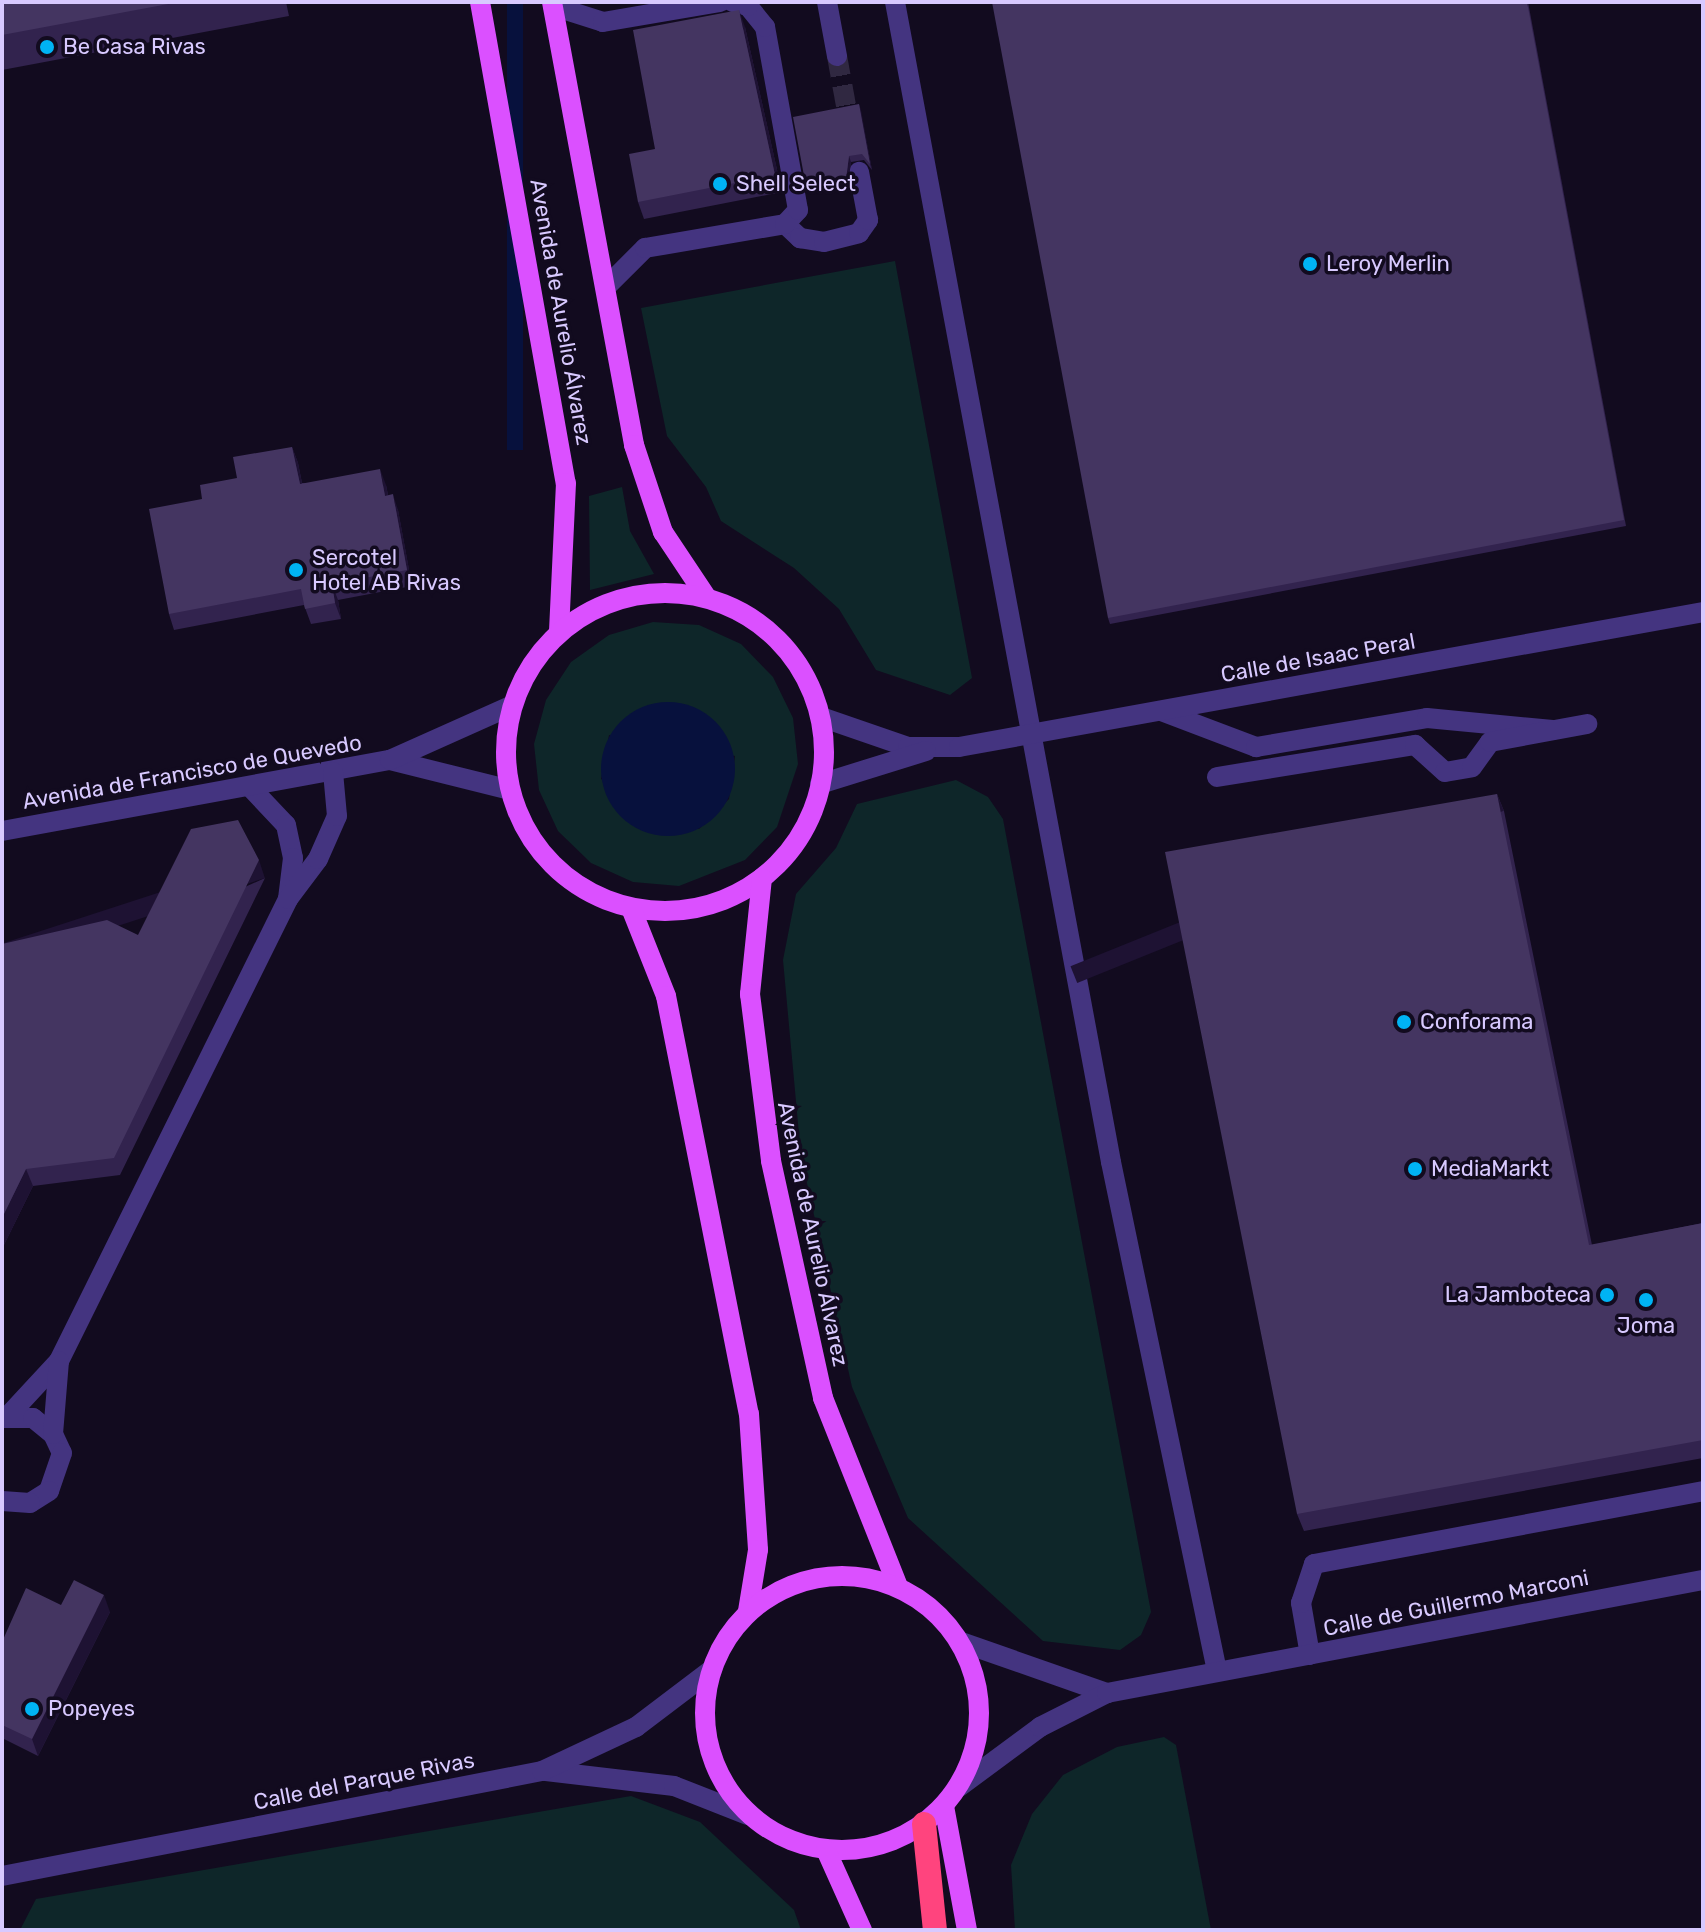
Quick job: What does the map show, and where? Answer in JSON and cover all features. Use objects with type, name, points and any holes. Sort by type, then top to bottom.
[{"type":"highway","points":[[924,1824],[935,1930]]},
{"type":"main road","name":"Avenida de Aurelio Álvarez","points":[[480,2],[566,483],[559,633]]},
{"type":"main road","points":[[552,4],[640,466],[663,532],[707,598]]},
{"type":"main road","points":[[677,592],[707,598],[747,615],[780,642],[805,676],[821,717],[820,784],[797,841],[762,878],[727,899],[680,911],[631,908],[590,893],[554,866],[527,831],[510,790],[511,706],[559,633],[619,599],[677,592]]},
{"type":"main road","name":"Avenida de Aurelio Álvarez","points":[[762,878],[750,994],[771,1161],[823,1398],[898,1586]]},
{"type":"main road","points":[[631,908],[666,996],[749,1414],[758,1550],[748,1611],[711,1670],[707,1740],[722,1781],[748,1815],[785,1838],[826,1850],[872,1848],[924,1824],[944,1806],[959,1787],[980,1715],[976,1677],[961,1642],[934,1609],[898,1586],[860,1575],[819,1576],[781,1588],[748,1611]]},
{"type":"main road","points":[[944,1806],[967,1930]]},
{"type":"main road","points":[[826,1850],[862,1930]]},
{"type":"street","points":[[552,4],[603,22],[720,2]]},
{"type":"street","points":[[827,2],[837,56]]},
{"type":"street","points":[[895,2],[1034,735],[1111,1162],[1217,1671]]},
{"type":"street","points":[[607,286],[645,248],[785,224],[798,210],[800,190],[765,27],[744,3]]},
{"type":"street","points":[[785,224],[800,238],[824,242],[859,233],[868,220],[859,172]]},
{"type":"street","name":"Calle de Isaac Peral","points":[[821,717],[908,747],[942,747],[1034,735],[1703,612]]},
{"type":"street","name":"Avenida de Francisco de Quevedo","points":[[2,831],[251,788],[390,760],[511,706]]},
{"type":"street","points":[[1161,711],[1256,747],[1427,718],[1552,730]]},
{"type":"street","points":[[1217,777],[1415,745],[1445,772],[1472,767],[1490,742],[1587,724]]},
{"type":"street","name":"Calle de Isaac Peral","points":[[820,784],[942,747]]},
{"type":"street","name":"Avenida de Francisco de Quevedo","points":[[390,760],[510,790]]},
{"type":"street","points":[[5,1417],[59,1361],[288,899],[318,859],[337,816],[333,772]]},
{"type":"street","points":[[251,788],[286,825],[293,858],[288,899]]},
{"type":"street","points":[[53,1434],[59,1361]]},
{"type":"street","points":[[3,1504],[40,1498],[57,1480],[62,1453],[53,1434],[33,1418],[5,1417]]},
{"type":"street","points":[[1310,1655],[1301,1603],[1314,1564],[1703,1491]]},
{"type":"street","name":"Calle de Guillermo Marconi","points":[[1107,1693],[1703,1580]]},
{"type":"street","points":[[961,1642],[1107,1693]]},
{"type":"street","name":"Calle del Parque Rivas","points":[[2,1876],[542,1771],[636,1727],[711,1670]]},
{"type":"street","points":[[959,1787],[1040,1727],[1107,1693]]},
{"type":"street","points":[[542,1771],[674,1786],[748,1815]]},
{"type":"green space","points":[[895,261],[972,678],[950,695],[876,670],[839,609],[794,568],[721,521],[706,487],[667,436],[641,308]]},
{"type":"green space","points":[[622,487],[630,531],[654,574],[590,590],[589,496]]},
{"type":"green space","points":[[653,622],[699,625],[741,644],[773,677],[793,718],[798,764],[777,827],[745,860],[679,886],[633,882],[591,863],[558,831],[539,790],[534,744],[546,700],[571,662],[609,635]],"holes":[[[609,735],[735,756],[729,799],[699,829],[601,779]]]},
{"type":"green space","points":[[956,780],[988,797],[1003,819],[1151,1612],[1141,1635],[1120,1650],[1043,1641],[908,1518],[852,1387],[801,1156],[783,960],[796,894],[836,848],[857,804]]},
{"type":"green space","points":[[1164,1737],[1176,1745],[1211,1930],[1015,1930],[1011,1865],[1032,1814],[1063,1775],[1117,1747]]},
{"type":"green space","points":[[631,1796],[700,1822],[794,1910],[801,1930],[20,1930],[36,1899]]},
{"type":"shaded area","points":[[507,2],[523,2],[523,450],[507,450]]},
{"type":"shaded area","points":[[668,702],[694,707],[716,721],[730,743],[735,769],[730,795],[716,817],[694,831],[668,836],[642,831],[620,817],[606,795],[601,769],[606,743],[620,721],[642,707]]},
{"type":"building","points":[[2,2],[179,2],[2,35]]},
{"type":"building","name":"Leroy Merlin","points":[[992,2],[1527,2],[1624,520],[1108,618]]},
{"type":"building","points":[[739,10],[775,175],[638,202],[629,154],[655,149],[633,30]]},
{"type":"building","points":[[859,104],[870,164],[862,154],[849,156],[846,179],[805,181],[793,117]]},
{"type":"building","points":[[292,447],[300,484],[380,469],[385,496],[393,494],[407,570],[332,584],[335,603],[305,609],[301,589],[169,614],[149,509],[202,499],[200,485],[237,478],[233,457]]},
{"type":"building","points":[[1497,794],[1589,1245],[1703,1223],[1703,1440],[1297,1514],[1165,852]]},
{"type":"building","points":[[238,820],[259,860],[114,1158],[26,1169],[2,1218],[2,944],[107,920],[138,935],[191,829]]},
{"type":"building","name":"Popeyes","points":[[74,1580],[104,1595],[32,1739],[2,1725],[2,1642],[26,1588],[61,1605]]},
{"type":"tunnel","points":[[837,56],[851,133]]},
{"type":"place","name":"Be Casa Rivas","points":[[47,47]]},
{"type":"place","name":"Shell Select","points":[[720,184]]},
{"type":"place","name":"Leroy Merlin","points":[[1310,264]]},
{"type":"place","name":"Sercotel Hotel AB Rivas","points":[[296,570]]},
{"type":"place","name":"Conforama","points":[[1404,1022]]},
{"type":"place","name":"MediaMarkt","points":[[1415,1169]]},
{"type":"place","name":"La Jamboteca","points":[[1607,1295]]},
{"type":"place","name":"Joma","points":[[1646,1300]]},
{"type":"place","name":"Popeyes","points":[[32,1709]]}]
